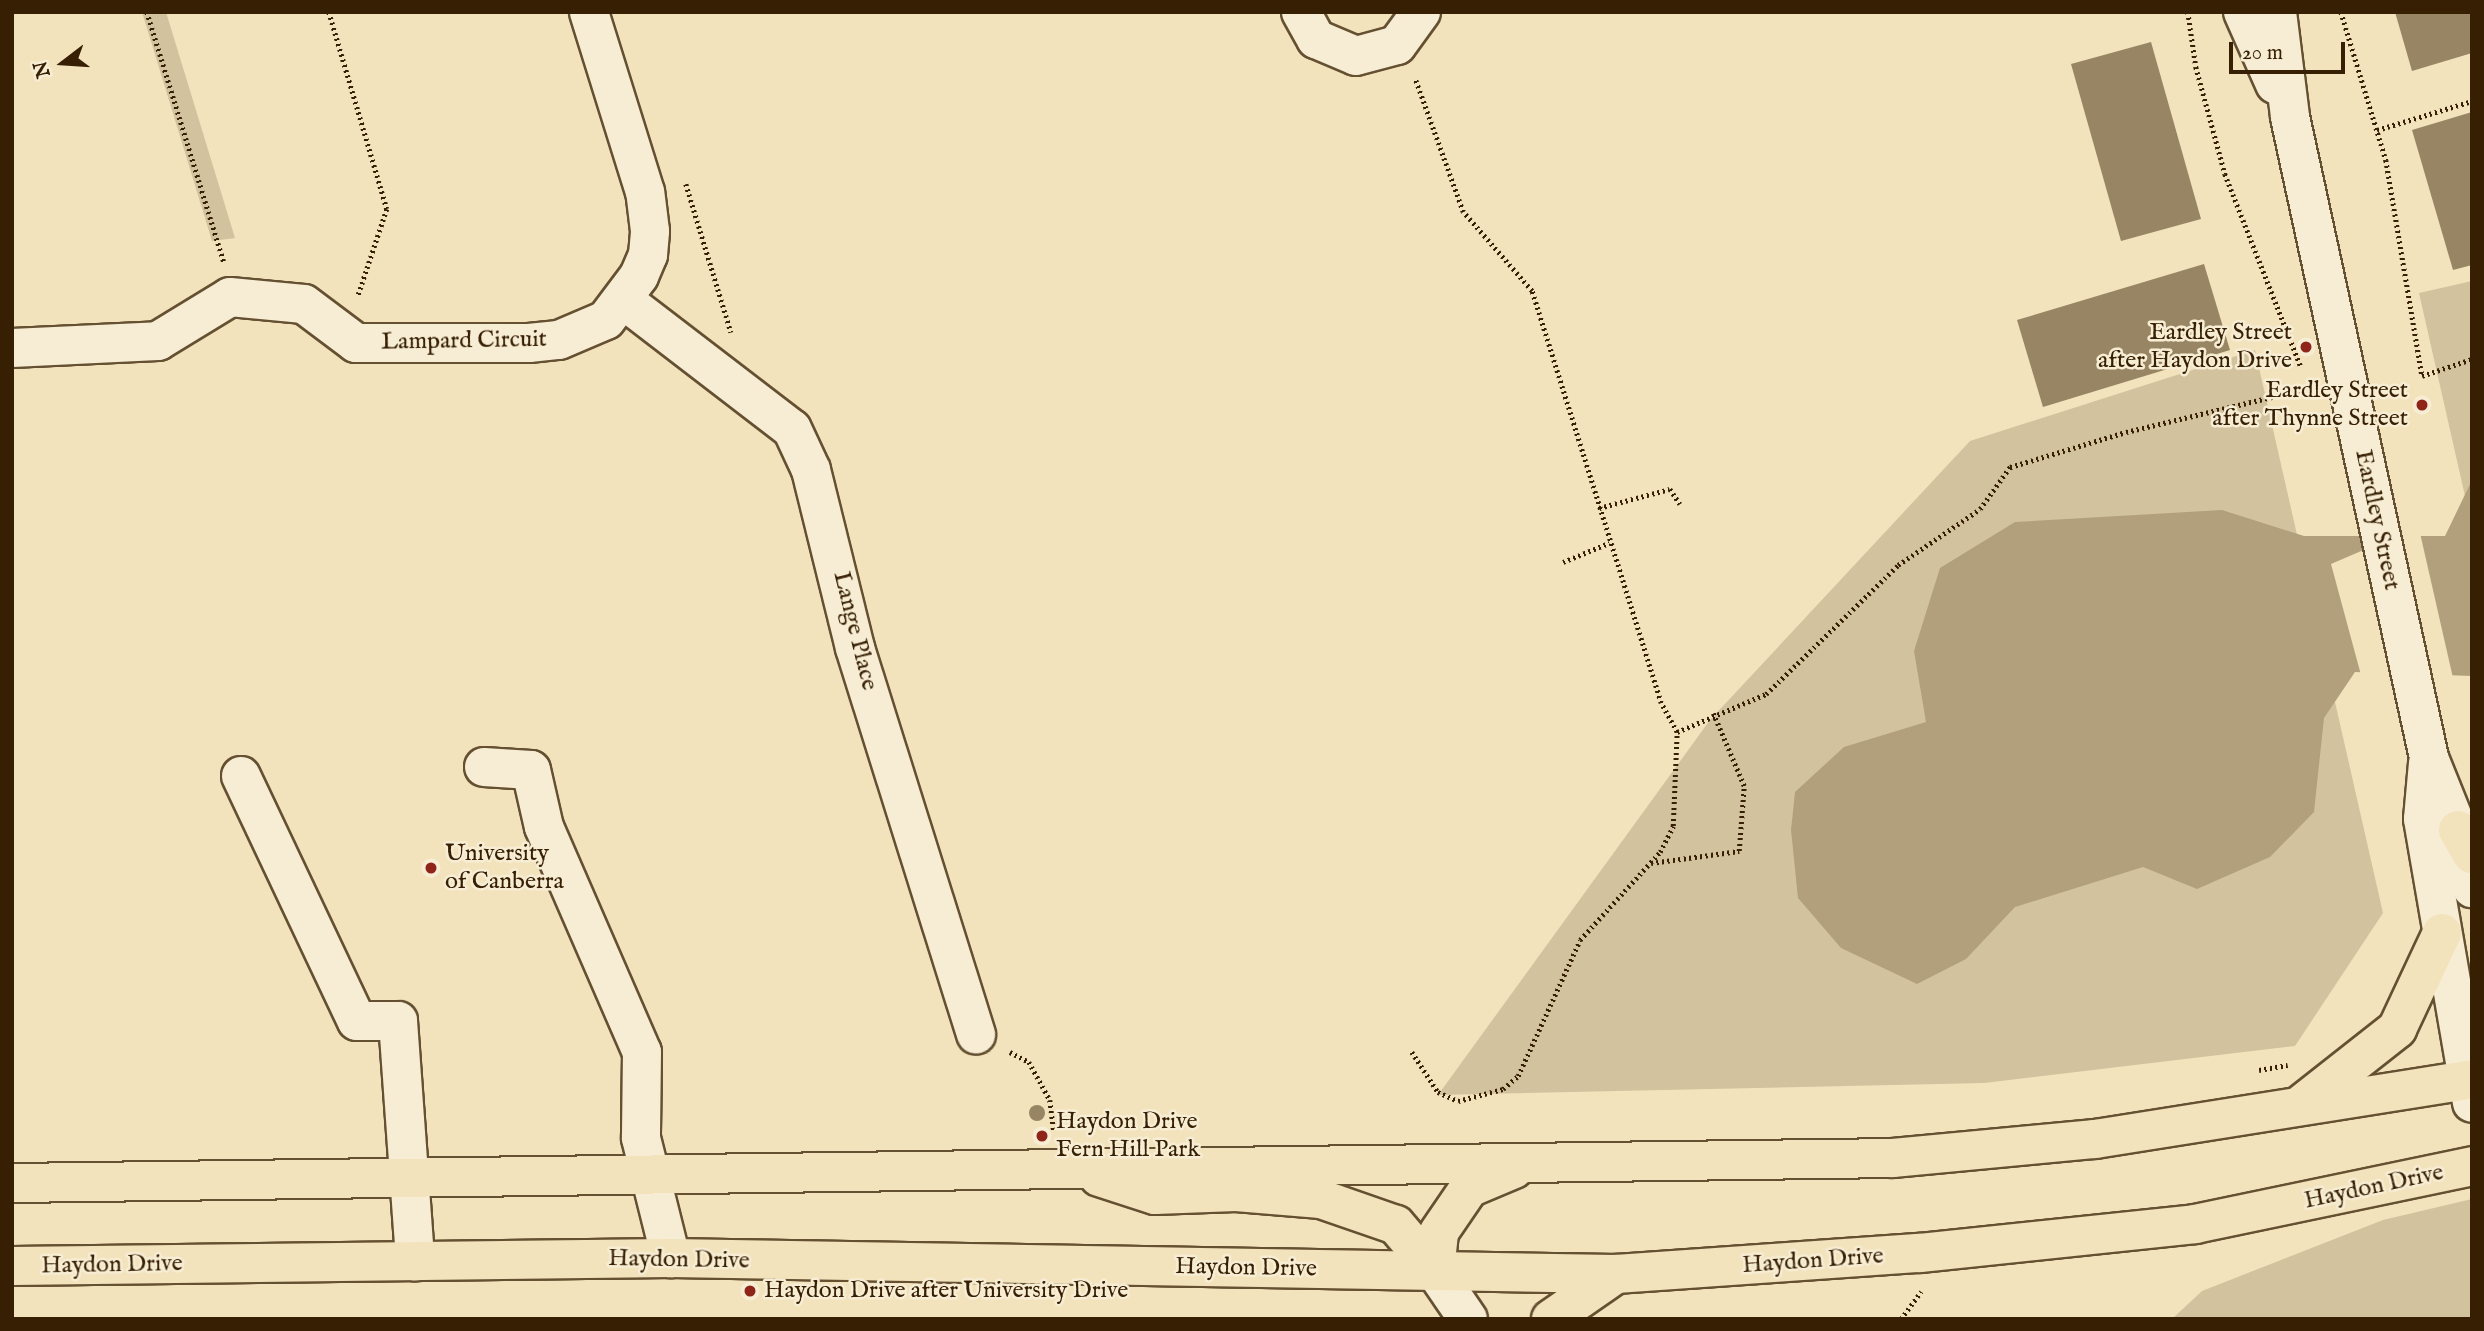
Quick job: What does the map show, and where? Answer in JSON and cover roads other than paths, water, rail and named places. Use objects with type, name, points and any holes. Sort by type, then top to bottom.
[{"type":"main road","points":[[2299,1107],[2397,1029],[2442,933]]},
{"type":"main road","points":[[12,1183],[654,1173],[1063,1152],[1544,1162],[1893,1158],[2095,1139],[2299,1107],[2470,1087]]},
{"type":"main road","points":[[1063,1152],[1155,1195],[1236,1192],[1321,1199],[1396,1225],[1435,1271]]},
{"type":"main road","points":[[1435,1271],[1439,1232],[1469,1188],[1495,1174],[1544,1162]]},
{"type":"main road","name":"Haydon Drive","points":[[12,1266],[671,1258],[1616,1274],[1920,1253],[2195,1224],[2472,1166]]},
{"type":"main road","points":[[1551,1319],[1616,1274]]},
{"type":"street","name":"Lampard Circuit","points":[[12,348],[158,341],[230,298],[304,304],[356,342],[529,343],[584,332],[625,301],[649,255],[650,231],[645,192],[589,12]]},
{"type":"street","points":[[1301,12],[1316,39],[1356,56],[1377,55],[1397,45],[1421,12]]},
{"type":"street","name":"Eardley Street","points":[[2242,12],[2290,117]]},
{"type":"street","name":"Eardley Street","points":[[2277,12],[2290,117],[2429,758],[2465,842],[2472,888]]},
{"type":"street","name":"Lange Place","points":[[625,301],[782,421],[796,439],[811,470],[840,570],[855,648],[976,1035]]},
{"type":"street","name":"Eardley Street","points":[[2429,758],[2423,819],[2470,1087]]},
{"type":"street","points":[[484,767],[531,770],[544,827],[642,1052],[641,1138],[654,1173],[671,1258]]},
{"type":"street","points":[[241,776],[357,1021],[398,1021],[415,1261]]},
{"type":"street","points":[[1435,1271],[1436,1319]]},
{"type":"street","points":[[1435,1271],[1468,1319]]},
{"type":"place","name":"Eardley Street after Haydon Drive","points":[[2306,347]]},
{"type":"place","name":"Eardley Street after Thynne Street","points":[[2422,405]]},
{"type":"place","name":"University of Canberra","points":[[431,868]]},
{"type":"place","name":"Haydon Drive Fern Hill Park","points":[[1042,1136]]},
{"type":"place","name":"Haydon Drive after University Drive","points":[[750,1291]]}]
